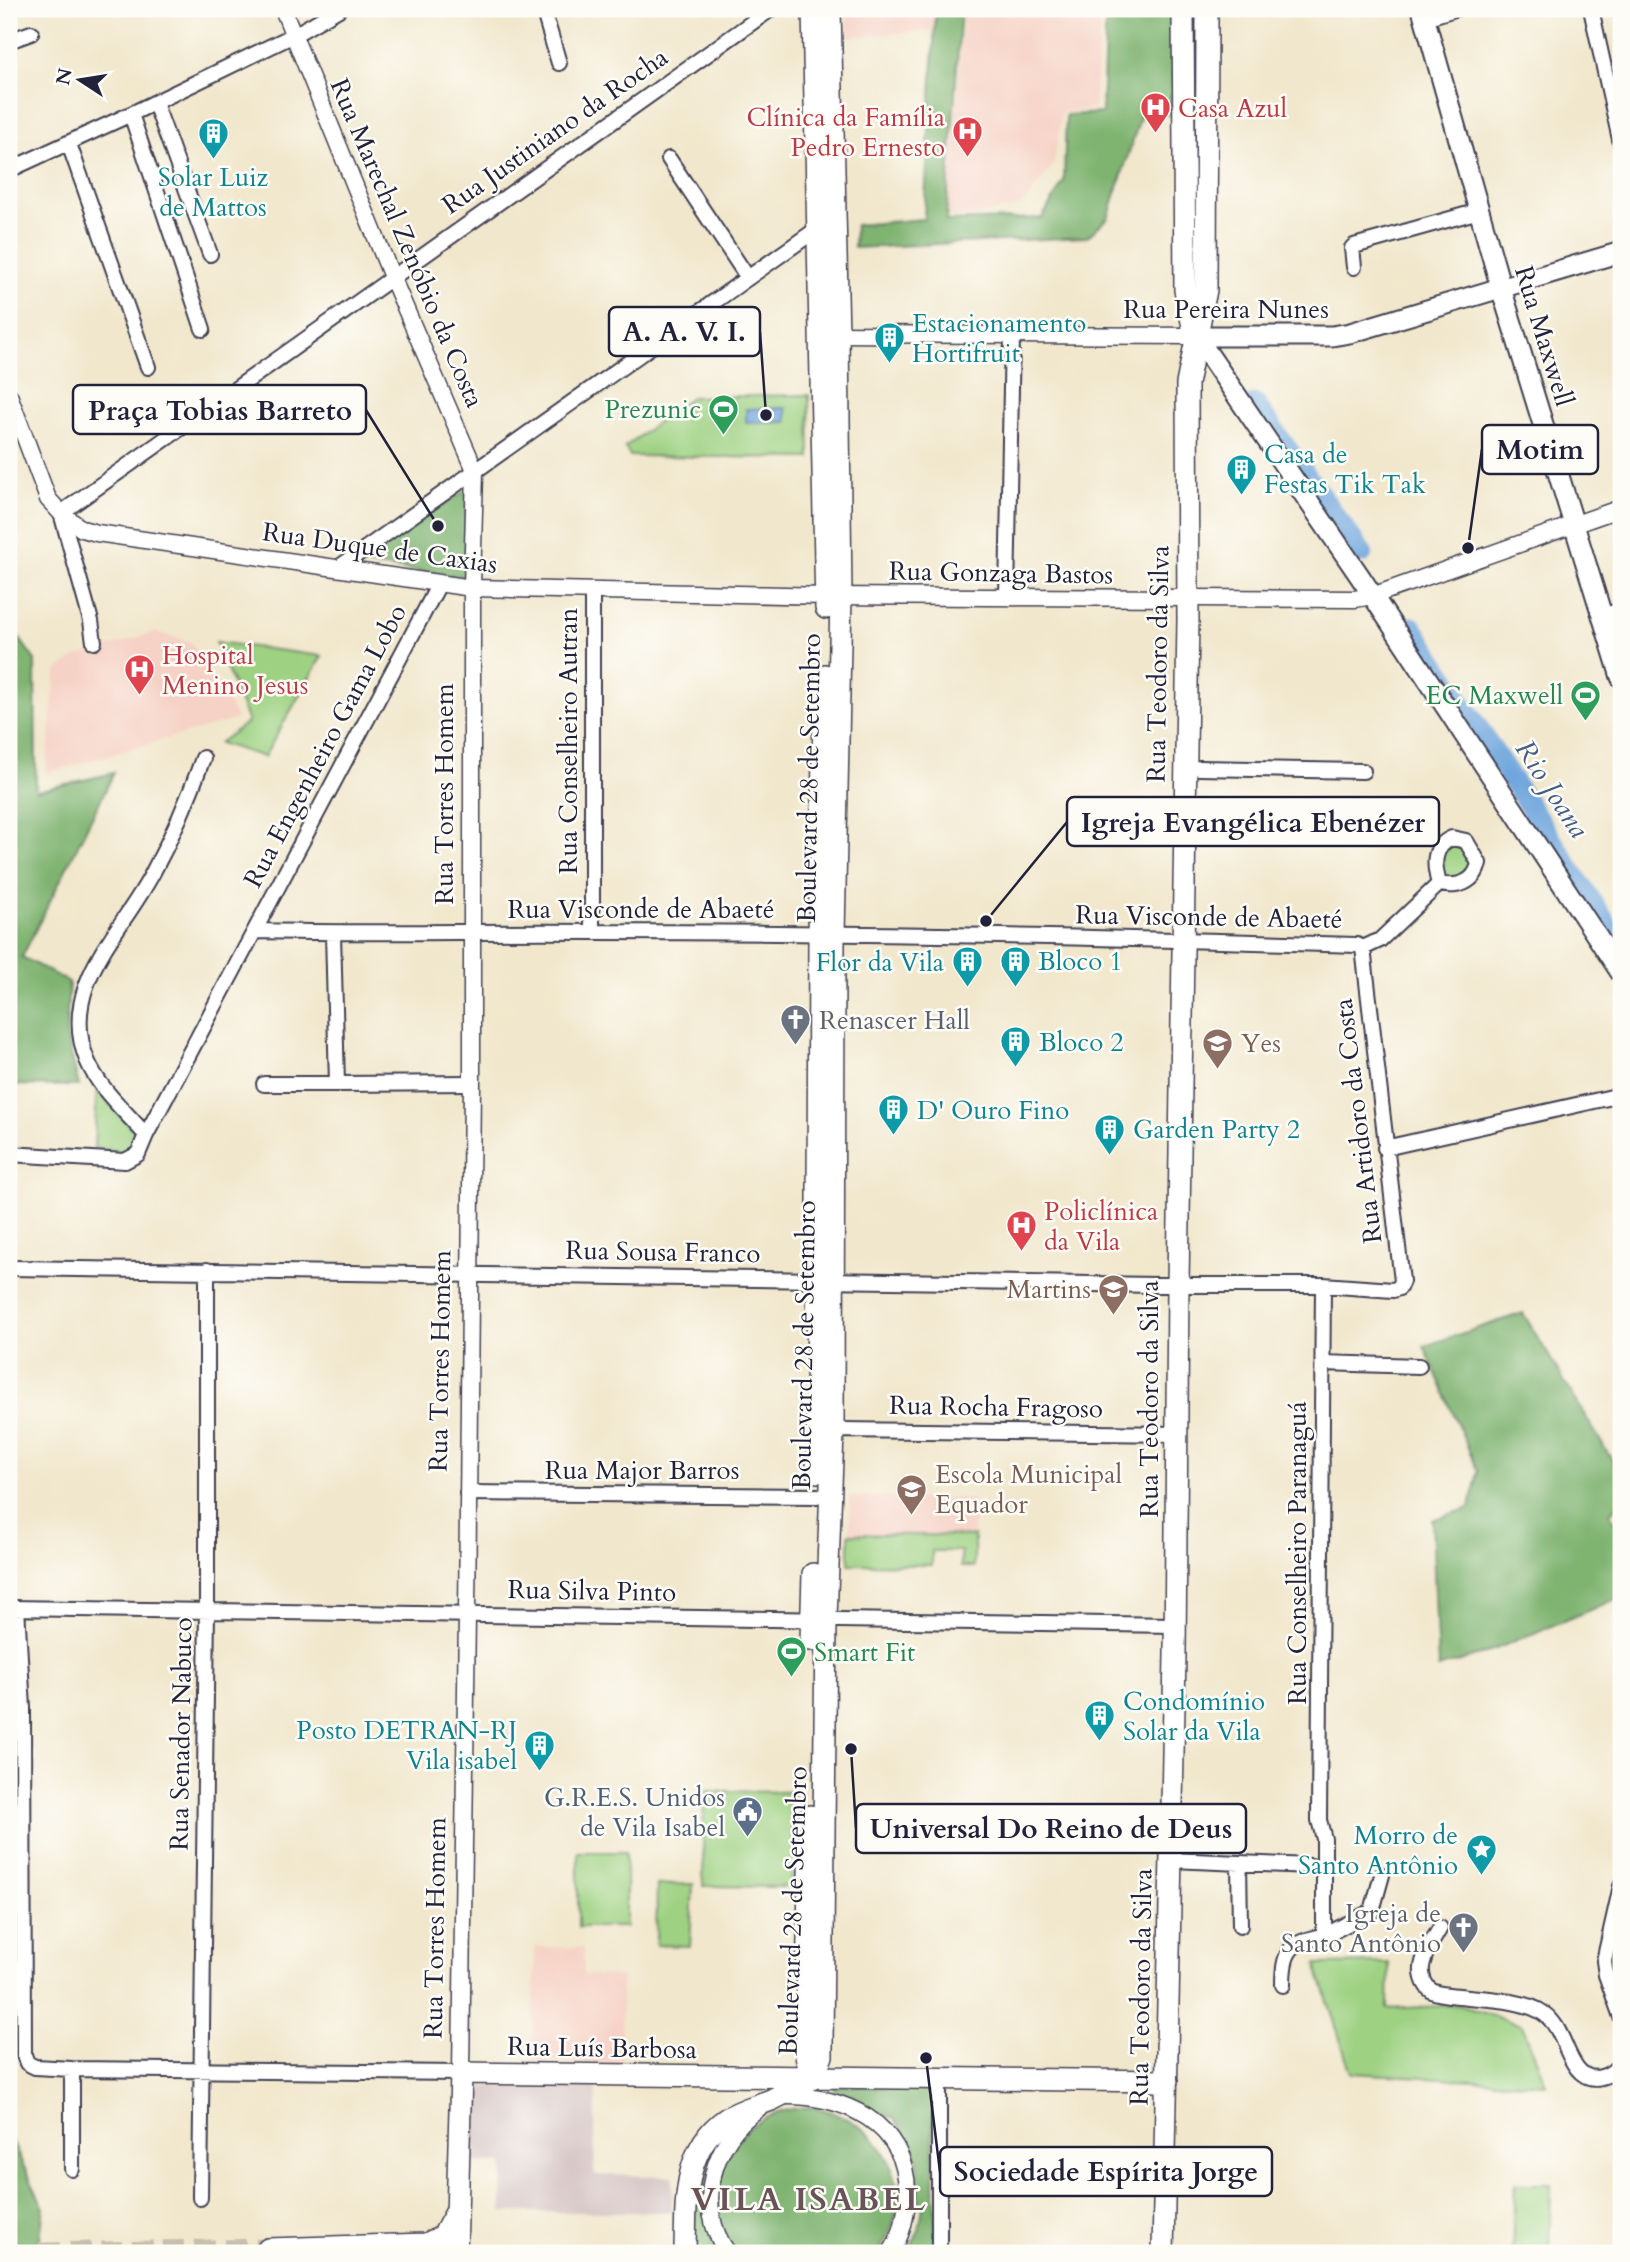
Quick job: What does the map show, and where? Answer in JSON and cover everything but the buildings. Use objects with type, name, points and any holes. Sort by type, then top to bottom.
[{"type":"main road","name":"Boulevard 28 de Setembro","points":[[813,9],[817,229],[829,334]]},
{"type":"main road","name":"Boulevard 28 de Setembro","points":[[819,1618],[825,1437],[826,935],[834,596],[829,334],[830,9]]},
{"type":"main road","points":[[1207,13],[1183,15],[1185,290],[1196,336],[1372,596],[1621,973]]},
{"type":"main road","name":"Rua Teodoro da Silva","points":[[1163,2253],[1172,1860],[1188,600],[1187,384],[1206,290],[1207,13]]},
{"type":"main road","name":"Rua Maxwell","points":[[1423,13],[1501,288],[1621,677]]},
{"type":"main road","name":"Rua Pereira Nunes","points":[[1196,336],[1332,336],[1350,333],[1621,252]]},
{"type":"main road","name":"Boulevard 28 de Setembro","points":[[811,2079],[822,2056],[817,1496],[825,1437]]},
{"type":"main road","name":"Rua Luís Barbosa","points":[[461,2073],[1167,2081]]},
{"type":"main road","name":"Rua Torres Homem","points":[[456,2253],[461,2073]]},
{"type":"main road","points":[[685,2253],[686,2196],[690,2172],[697,2153],[707,2138],[725,2119],[811,2079]]},
{"type":"main road","points":[[268,2249],[432,2243],[447,2232],[456,2209]]},
{"type":"street","name":"Rua Marechal Zenóbio da Costa","points":[[282,9],[475,470]]},
{"type":"street","points":[[9,170],[69,144],[294,35],[338,9]]},
{"type":"street","points":[[543,9],[559,63]]},
{"type":"street","name":"Rua Justiniano da Rocha","points":[[61,513],[771,9]]},
{"type":"street","points":[[1423,13],[1455,9]]},
{"type":"street","points":[[1591,9],[1621,144]]},
{"type":"street","points":[[9,41],[31,33]]},
{"type":"street","points":[[155,103],[210,254]]},
{"type":"street","points":[[131,114],[203,329]]},
{"type":"street","points":[[69,144],[148,367]]},
{"type":"street","points":[[669,159],[748,278]]},
{"type":"street","points":[[1354,267],[1354,246],[1479,211]]},
{"type":"street","points":[[338,568],[817,229]]},
{"type":"street","name":"Rua Pereira Nunes","points":[[829,334],[1196,336]]},
{"type":"street","points":[[1007,597],[1012,335]]},
{"type":"street","points":[[9,395],[14,426],[48,499],[61,513],[91,621],[94,642]]},
{"type":"street","name":"Rua Torres Homem","points":[[461,2073],[472,1083],[472,589],[475,470]]},
{"type":"street","name":"Rua Gonzaga Bastos","points":[[834,596],[1344,600],[1372,596],[1621,508]]},
{"type":"street","name":"Rua Duque de Caxias","points":[[61,513],[82,528],[97,533],[472,589],[834,596]]},
{"type":"street","name":"Rua Engenheiro Gama Lobo","points":[[9,1154],[125,1161],[138,1154],[439,584]]},
{"type":"street","name":"Rua Conselheiro Autran","points":[[592,592],[592,932]]},
{"type":"street","points":[[1602,616],[1621,610]]},
{"type":"street","points":[[146,1135],[97,1080],[86,1057],[79,1024],[81,1000],[87,979],[151,876],[203,758]]},
{"type":"street","points":[[1199,768],[1363,771]]},
{"type":"street","points":[[1363,948],[1380,940],[1439,884]]},
{"type":"street","name":"Rua Visconde de Abaeté","points":[[255,930],[333,933],[592,932],[1182,940],[1357,945],[1363,948]]},
{"type":"street","points":[[333,933],[337,1084]]},
{"type":"street","name":"Rua Artidoro da Costa","points":[[1363,948],[1402,1281],[1399,1288]]},
{"type":"street","points":[[264,1084],[472,1083]]},
{"type":"street","points":[[1385,1148],[1621,1096]]},
{"type":"street","name":"Rua Sousa Franco","points":[[9,1268],[1399,1288]]},
{"type":"street","name":"Rua Senador Nabuco","points":[[200,2198],[207,1609],[207,1270]]},
{"type":"street","name":"Rua Conselheiro Paranaguá","points":[[1323,1285],[1319,1820],[1324,1839],[1324,1936]]},
{"type":"street","points":[[1323,1363],[1419,1366]]},
{"type":"street","name":"Rua Rocha Fragoso","points":[[825,1437],[841,1430],[1177,1434]]},
{"type":"street","name":"Rua Major Barros","points":[[467,1493],[817,1496]]},
{"type":"street","name":"Rua Silva Pinto","points":[[13,1608],[1175,1625]]},
{"type":"street","name":"Rua Luís Barbosa","points":[[13,1608],[23,1709],[24,2055],[27,2063],[35,2067],[72,2069],[461,2073]]},
{"type":"street","points":[[1172,1860],[1311,1866]]},
{"type":"street","points":[[1239,1863],[1240,1926]]},
{"type":"street","points":[[1283,1985],[1283,1965],[1292,1947],[1304,1940],[1324,1936],[1372,1911],[1382,1875]]},
{"type":"street","points":[[1621,1886],[1604,1961],[1606,1975],[1621,2017]]},
{"type":"street","points":[[1440,1928],[1422,1964],[1422,1976],[1433,1991],[1516,2003],[1543,2013],[1563,2038],[1577,2067],[1588,2077],[1600,2078],[1612,2073],[1621,2062]]},
{"type":"street","points":[[72,2069],[72,2169]]},
{"type":"street","points":[[939,2078],[939,2253]]},
{"type":"street","points":[[811,2079],[820,2090],[840,2105]]},
{"type":"street","points":[[728,2253],[716,2232],[711,2211],[710,2189],[714,2168],[723,2147],[735,2129],[774,2098],[806,2096],[840,2105],[878,2123],[888,2133],[902,2161],[907,2186],[906,2212],[900,2236],[890,2253]]},
{"type":"shaded area","points":[[847,9],[936,9],[936,30],[848,37]]},
{"type":"shaded area","points":[[964,9],[1101,9],[1094,109],[1062,112],[1054,164],[1022,205],[978,216],[948,217]]},
{"type":"shaded area","name":"Hospital Menino Jesus","points":[[155,632],[192,643],[237,719],[46,773],[56,671],[76,657]]},
{"type":"shaded area","name":"Escola Municipal Equador","points":[[850,1497],[974,1499],[974,1536],[849,1534]]},
{"type":"shaded area","points":[[535,1947],[583,1948],[584,1975],[622,1976],[621,2064],[532,2061]]},
{"type":"shaded area","points":[[470,2086],[596,2086],[594,2175],[673,2176],[672,2212],[502,2212],[503,2163],[468,2162]]},
{"type":"green space","points":[[936,9],[961,9],[946,221],[1042,218],[1064,181],[1066,115],[1102,113],[1106,9],[1176,9],[1173,115],[1141,115],[1108,218],[1087,237],[854,248],[855,225],[924,219]]},
{"type":"green space","name":"Prezunic","points":[[809,395],[810,458],[630,456],[625,447],[691,397]]},
{"type":"green space","points":[[467,490],[467,577],[351,563]]},
{"type":"green space","points":[[9,624],[35,660],[36,791],[114,773],[22,957],[69,982],[66,1033],[79,1086],[9,1085]]},
{"type":"green space","points":[[216,642],[322,656],[264,757],[219,743],[248,722]]},
{"type":"green space","points":[[1460,842],[1476,860],[1465,879],[1442,880],[1442,846]]},
{"type":"green space","points":[[97,1091],[134,1131],[134,1141],[130,1149],[122,1152],[94,1148]]},
{"type":"green space","points":[[1523,1313],[1621,1475],[1621,1502],[1610,1513],[1621,1534],[1621,1597],[1486,1653],[1438,1668],[1432,1520],[1470,1508],[1478,1471],[1424,1346]]},
{"type":"green space","points":[[849,1534],[974,1536],[974,1567],[961,1567],[961,1551],[932,1551],[932,1565],[849,1564]]},
{"type":"green space","name":"G.R.E.S. Unidos de Vila Isabel","points":[[704,1791],[793,1792],[792,1887],[703,1886]]},
{"type":"green space","points":[[578,1852],[626,1852],[626,1927],[578,1927]]},
{"type":"green space","points":[[693,1884],[690,1946],[656,1945],[657,1885]]},
{"type":"green space","points":[[1389,1963],[1388,2009],[1459,2005],[1522,2025],[1546,2084],[1351,2073],[1316,1964]]},
{"type":"green space","points":[[834,2086],[932,2087],[936,2253],[907,2253],[919,2230],[923,2206],[914,2206],[918,2159],[912,2145],[893,2118],[836,2095]]},
{"type":"green space","points":[[809,2107],[835,2113],[857,2125],[875,2141],[888,2160],[896,2182],[897,2206],[891,2230],[877,2253],[734,2253],[720,2227],[717,2204],[726,2160],[742,2135],[765,2118],[779,2112]]},
{"type":"green space","points":[[9,2136],[44,2208],[38,2253],[9,2253]]},
{"type":"green space","points":[[712,2148],[706,2172],[721,2253],[694,2253],[694,2203],[702,2163]]},
{"type":"green space","points":[[1515,2184],[1551,2184],[1549,2253],[1512,2253]]},
{"type":"water","points":[[786,408],[787,422],[746,423],[746,409]]},
{"type":"waterway","name":"Rio Joana","points":[[1255,404],[1362,553]]},
{"type":"waterway","name":"Rio Joana","points":[[1412,627],[1621,946]]},
{"type":"tunnel","points":[[39,2253],[268,2249]]},
{"type":"place","name":"Casa Azul","points":[[1155,135]]},
{"type":"place","name":"Clínica da Família Pedro Ernesto","points":[[968,159]]},
{"type":"place","name":"Solar Luiz de Mattos","points":[[213,161]]},
{"type":"place","name":"Estacionamento Hortifruit","points":[[889,365]]},
{"type":"place","name":"A. A. V. I.","points":[[766,415]]},
{"type":"place","name":"Prezunic","points":[[724,436]]},
{"type":"place","name":"Casa de Festas Tik Tak","points":[[1241,496]]},
{"type":"place","name":"Praça Tobias Barreto","points":[[438,526]]},
{"type":"place","name":"Motim","points":[[1468,548]]},
{"type":"place","name":"Hospital Menino Jesus","points":[[139,697]]},
{"type":"place","name":"EC Maxwell","points":[[1586,722]]},
{"type":"place","name":"Igreja Evangélica Ebenézer","points":[[986,921]]},
{"type":"place","name":"Bloco 1","points":[[1015,988]]},
{"type":"place","name":"Flor da Vila","points":[[967,989]]},
{"type":"place","name":"Renascer Hall","points":[[796,1047]]},
{"type":"place","name":"Bloco 2","points":[[1016,1069]]},
{"type":"place","name":"Yes","points":[[1218,1070]]},
{"type":"place","name":"D' Ouro Fino","points":[[894,1137]]},
{"type":"place","name":"Garden Party 2","points":[[1110,1156]]},
{"type":"place","name":"Policlínica da Vila","points":[[1021,1253]]},
{"type":"place","name":"Martins","points":[[1114,1316]]},
{"type":"place","name":"Escola Municipal Equador","points":[[912,1516]]},
{"type":"place","name":"Smart Fit","points":[[791,1679]]},
{"type":"place","name":"Condomínio Solar da Vila","points":[[1100,1743]]},
{"type":"place","name":"Universal Do Reino de Deus","points":[[851,1749]]},
{"type":"place","name":"Posto DETRAN-RJ Vila isabel","points":[[540,1772]]},
{"type":"place","name":"G.R.E.S. Unidos de Vila Isabel","points":[[748,1839]]},
{"type":"place","name":"Morro de Santo Antônio","points":[[1481,1877]]},
{"type":"place","name":"Igreja de Santo Antônio","points":[[1464,1955]]},
{"type":"place","name":"Sociedade Espírita Jorge","points":[[926,2058]]},
{"type":"district","name":"VILA ISABEL","points":[[809,2199]]}]
